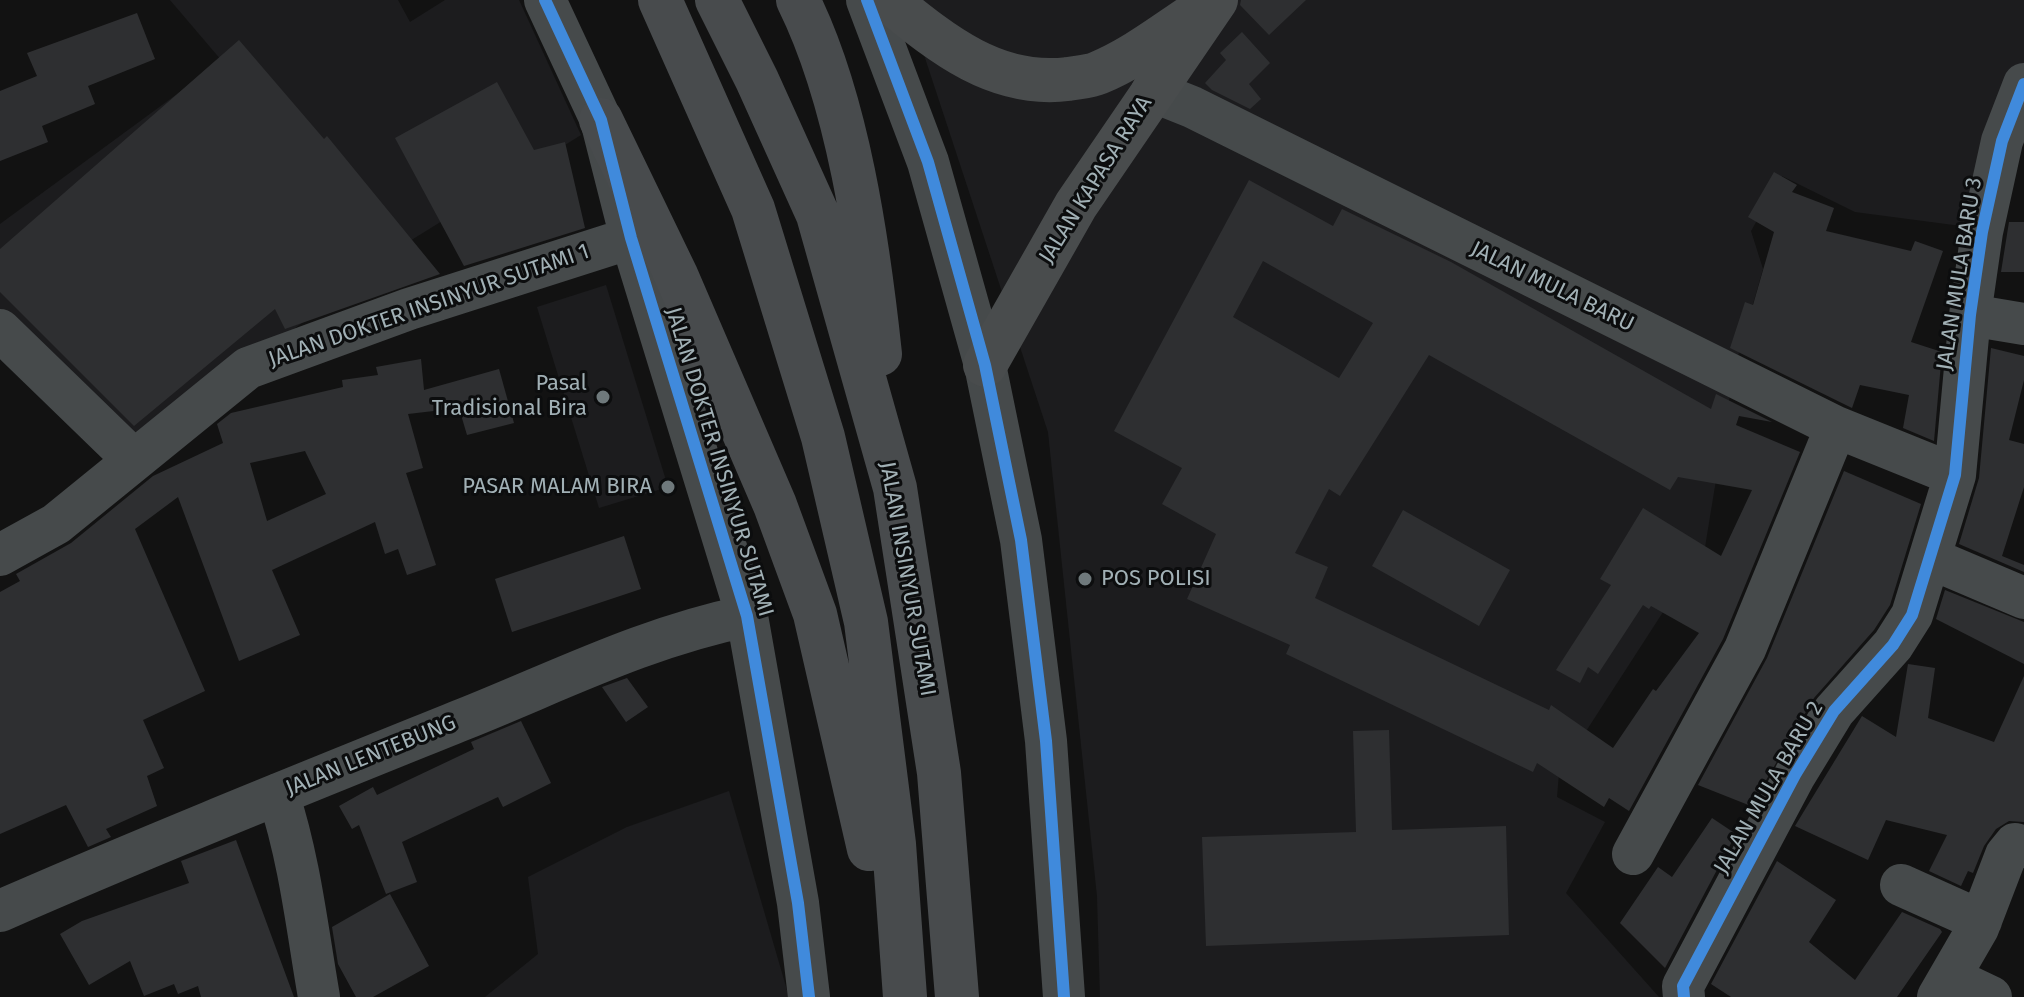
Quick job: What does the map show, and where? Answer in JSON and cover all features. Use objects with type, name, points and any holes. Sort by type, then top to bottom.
[{"type":"highway","points":[[660,0],[753,209],[823,437],[866,622],[894,844],[905,997]]},
{"type":"highway","name":"JALAN INSINYUR SUTAMI","points":[[717,0],[818,215],[895,488],[939,773],[957,997]]},
{"type":"highway","points":[[798,0],[819,42],[855,186],[876,314],[895,488]]},
{"type":"highway","points":[[601,120],[676,275],[775,505],[815,614],[868,845],[894,997]]},
{"type":"main road","name":"JALAN KAPASA RAYA","points":[[888,0],[947,48],[1001,74],[1049,81],[1094,75],[1133,56],[1216,0]]},
{"type":"main road","name":"JALAN KAPASA RAYA","points":[[985,365],[1076,205],[1216,0]]},
{"type":"street","name":"JALAN DOKTER INSINYUR SUTAMI","points":[[545,0],[601,120],[631,238],[747,616],[798,903],[809,997]]},
{"type":"street","points":[[867,0],[928,162],[985,365],[1021,540],[1046,741],[1064,997]]},
{"type":"street","name":"JALAN MULA BARU 3","points":[[1955,475],[1970,315],[1982,232],[2013,143],[2024,84]]},
{"type":"street","name":"JALAN MULA BARU","points":[[1152,91],[1192,107],[1836,427],[1955,475]]},
{"type":"street","name":"JALAN DOKTER INSINYUR SUTAMI 1","points":[[0,555],[56,524],[248,368],[409,309],[631,238]]},
{"type":"street","points":[[1970,315],[2024,324]]},
{"type":"street","points":[[0,330],[133,459]]},
{"type":"street","points":[[1633,854],[1745,649],[1836,427]]},
{"type":"street","name":"JALAN MULA BARU 2","points":[[1684,997],[1683,986],[1795,775],[1834,711],[1893,645],[1912,615],[1932,559],[1955,475]]},
{"type":"street","points":[[1932,559],[2024,598]]},
{"type":"street","name":"JALAN LENTEBUNG","points":[[0,911],[278,794],[559,681],[641,644],[690,628],[747,616]]},
{"type":"street","points":[[278,794],[292,837],[307,905],[319,997]]},
{"type":"street","points":[[1991,997],[1944,988],[1981,921],[2010,847],[2015,844],[2024,847]]},
{"type":"street","points":[[1901,885],[1981,921]]},
{"type":"shaded area","points":[[170,0],[398,0],[410,22],[445,0],[519,0],[581,135],[413,239],[262,353],[133,459],[0,321],[0,224],[222,61]]},
{"type":"shaded area","points":[[906,0],[2024,0],[2024,94],[1969,227],[1855,212],[1782,176],[1751,231],[1763,269],[1734,370],[1705,547],[1559,773],[1557,797],[1605,822],[1566,893],[1659,997],[1100,997],[1097,896],[1048,432]]},
{"type":"shaded area","name":"Pasal Tradisional Bira","points":[[606,285],[668,487],[599,508],[537,307]]},
{"type":"shaded area","points":[[729,791],[789,997],[485,997],[538,954],[528,877],[627,827]]},
{"type":"building","points":[[1241,0],[1306,0],[1269,35],[1240,5]]},
{"type":"building","points":[[137,13],[155,59],[88,86],[95,104],[42,126],[48,142],[0,161],[0,91],[37,76],[27,53]]},
{"type":"building","points":[[1242,32],[1270,63],[1249,84],[1261,99],[1250,109],[1212,90],[1205,83],[1226,60],[1220,53]]},
{"type":"building","points":[[239,40],[324,139],[327,136],[440,274],[285,329],[275,309],[134,426],[0,292],[0,249]]},
{"type":"building","points":[[497,82],[534,150],[565,142],[585,228],[464,266],[395,138]]},
{"type":"building","points":[[1774,172],[1797,185],[1792,192],[1834,208],[1826,231],[1911,251],[1915,241],[1943,251],[1911,342],[1942,352],[1934,441],[1903,428],[1909,395],[1860,385],[1852,408],[1730,348],[1745,302],[1753,305],[1774,232],[1748,217]]},
{"type":"building","points":[[1249,180],[1333,226],[1342,209],[1451,262],[1711,409],[1716,394],[1772,422],[1739,416],[1736,425],[1800,452],[1723,639],[1629,811],[1609,798],[1604,807],[1537,763],[1533,772],[1286,654],[1290,645],[1187,599],[1216,534],[1162,504],[1182,468],[1114,431]],"holes":[[[1263,261],[1373,323],[1339,378],[1233,317]],[[1429,355],[1670,490],[1678,477],[1752,490],[1721,556],[1643,508],[1600,579],[1611,585],[1556,670],[1580,683],[1588,667],[1598,674],[1643,605],[1649,609],[1651,606],[1699,633],[1656,691],[1653,689],[1613,748],[1551,705],[1549,710],[1315,598],[1328,567],[1295,553],[1329,489],[1340,496]]]},
{"type":"building","points":[[2009,222],[2024,222],[2024,272],[2001,272]]},
{"type":"building","points":[[1991,348],[2024,356],[2024,380],[2009,440],[2024,444],[2024,487],[2002,556],[2024,565],[2024,572],[1959,544],[1979,478]]},
{"type":"building","points":[[421,359],[424,390],[499,369],[514,423],[467,435],[459,408],[408,414],[423,468],[406,473],[436,565],[407,575],[398,549],[385,554],[375,522],[272,570],[300,635],[239,661],[178,497],[135,529],[205,691],[143,720],[164,768],[147,776],[157,806],[106,829],[111,837],[88,847],[66,805],[0,834],[0,592],[20,581],[16,574],[71,543],[153,476],[223,443],[217,424],[231,413],[343,387],[342,380],[378,375],[376,367]],"holes":[[[305,451],[326,494],[267,521],[250,463]]]},
{"type":"building","points":[[1844,471],[1921,504],[1890,605],[1874,630],[1814,698],[1751,806],[1698,785],[1767,658]]},
{"type":"building","points":[[1403,510],[1510,570],[1479,626],[1372,566]]},
{"type":"building","points":[[624,536],[641,589],[512,632],[495,579]]},
{"type":"building","points":[[1945,590],[2024,622],[2024,664],[1936,619]]},
{"type":"building","points":[[1908,664],[1935,668],[1928,718],[1994,742],[2024,676],[2024,822],[2009,821],[1996,829],[1984,846],[1973,873],[1968,871],[1961,886],[1929,871],[1947,835],[1886,820],[1868,860],[1795,826],[1862,716],[1896,737]]},
{"type":"building","points":[[627,678],[648,707],[626,722],[602,687]]},
{"type":"building","points":[[521,721],[551,783],[503,807],[498,797],[402,842],[417,882],[386,894],[359,825],[352,829],[339,806],[373,787],[377,795],[474,749],[471,742]]},
{"type":"building","points":[[1389,730],[1392,830],[1506,826],[1509,935],[1206,946],[1202,837],[1356,832],[1353,731]]},
{"type":"building","points":[[1712,818],[1736,834],[1665,968],[1620,923],[1658,867],[1672,877]]},
{"type":"building","points":[[236,840],[294,997],[201,997],[198,986],[178,994],[174,984],[144,996],[130,961],[89,985],[60,934],[82,921],[189,883],[181,861]]},
{"type":"building","points":[[1777,861],[1836,900],[1809,942],[1855,980],[1902,912],[1940,929],[1942,932],[1897,997],[1731,997],[1711,984]]},
{"type":"building","points":[[390,894],[429,966],[373,997],[356,997],[338,964],[332,927]]},
{"type":"cycle path","points":[[545,0],[601,120],[631,238],[747,616],[798,903],[809,997]]},
{"type":"cycle path","points":[[867,0],[928,162],[985,365],[1021,540],[1046,741],[1064,997]]},
{"type":"cycle path","points":[[1684,997],[1683,986],[1795,775],[1834,711],[1893,645],[1912,615],[1955,475],[1970,315],[1982,232],[2002,141],[2024,84]]},
{"type":"place","name":"Pasal Tradisional Bira","points":[[603,397]]},
{"type":"place","name":"PASAR MALAM BIRA","points":[[668,487]]},
{"type":"place","name":"POS POLISI","points":[[1085,579]]}]
